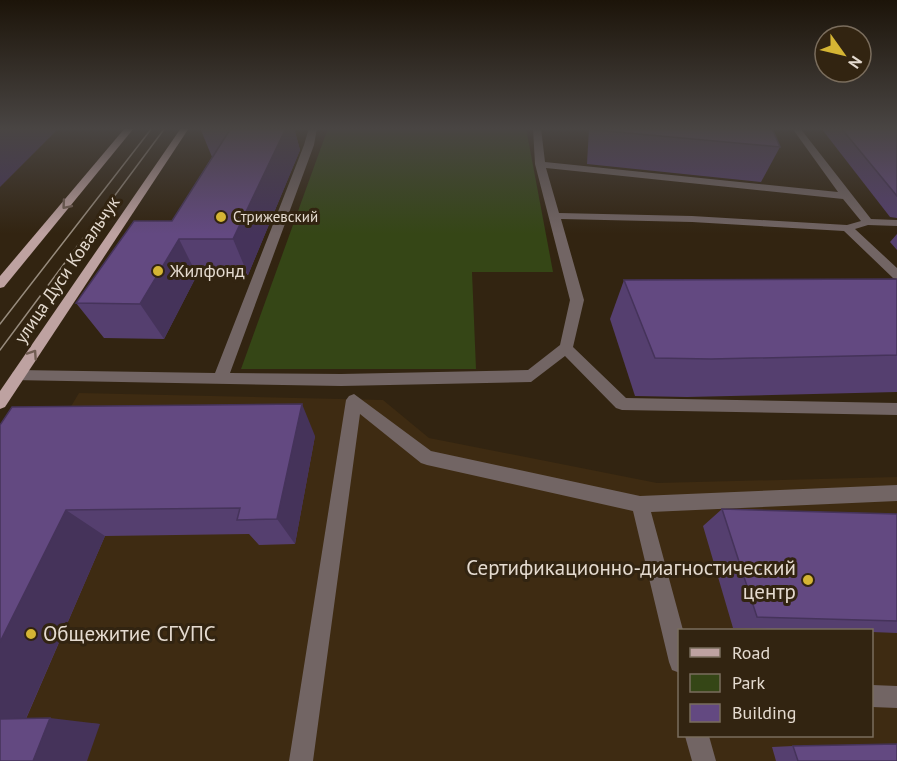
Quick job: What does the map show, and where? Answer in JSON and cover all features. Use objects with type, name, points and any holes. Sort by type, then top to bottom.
[{"type":"main road","name":"улица Дуси Ковальчук","points":[[0,284],[100,164]]},
{"type":"main road","name":"улица Дуси Ковальчук","points":[[0,403],[161,164]]},
{"type":"lane","points":[[220,379],[302,164]]},
{"type":"lane","points":[[18,376],[341,380],[531,376],[567,348],[576,300],[540,164],[846,196]]},
{"type":"lane","points":[[822,164],[868,222]]},
{"type":"lane","points":[[555,216],[692,219],[847,228],[868,222],[897,223]]},
{"type":"lane","points":[[847,228],[897,276]]},
{"type":"lane","points":[[567,348],[622,404],[897,409]]},
{"type":"lane","points":[[301,761],[354,400],[427,458],[640,504],[897,493]]},
{"type":"lane","points":[[640,504],[678,654]]},
{"type":"lane","points":[[873,696],[897,697]]},
{"type":"lane","points":[[698,737],[704,761]]},
{"type":"shaded area","points":[[79,393],[383,400],[429,438],[657,483],[897,477],[897,761],[0,761],[0,525]]},
{"type":"green space","points":[[315,164],[533,164],[553,272],[472,272],[476,369],[241,369]]},
{"type":"building","points":[[208,164],[269,164],[233,239],[179,239],[140,304],[76,303],[134,221],[172,221]]},
{"type":"building","points":[[870,164],[897,164],[897,196]]},
{"type":"building","points":[[897,279],[897,355],[711,359],[655,358],[624,280]]},
{"type":"building","points":[[302,404],[277,519],[237,520],[240,508],[66,510],[0,642],[0,425],[12,407]]},
{"type":"building","name":"Сертификационно-диагностический центр","points":[[722,509],[897,514],[897,621],[757,617]]},
{"type":"building","points":[[50,718],[33,761],[0,761],[0,719]]},
{"type":"building","points":[[897,744],[897,761],[798,761],[793,746]]},
{"type":"tram line","points":[[0,324],[124,164]]},
{"type":"tram line","points":[[0,350],[139,164]]},
{"type":"place","name":"Стрижевский","points":[[221,217]]},
{"type":"place","name":"Жилфонд","points":[[158,271]]},
{"type":"place","name":"Сертификационно-диагностический центр","points":[[808,580]]},
{"type":"place","name":"Общежитие СГУПС","points":[[31,634]]}]
